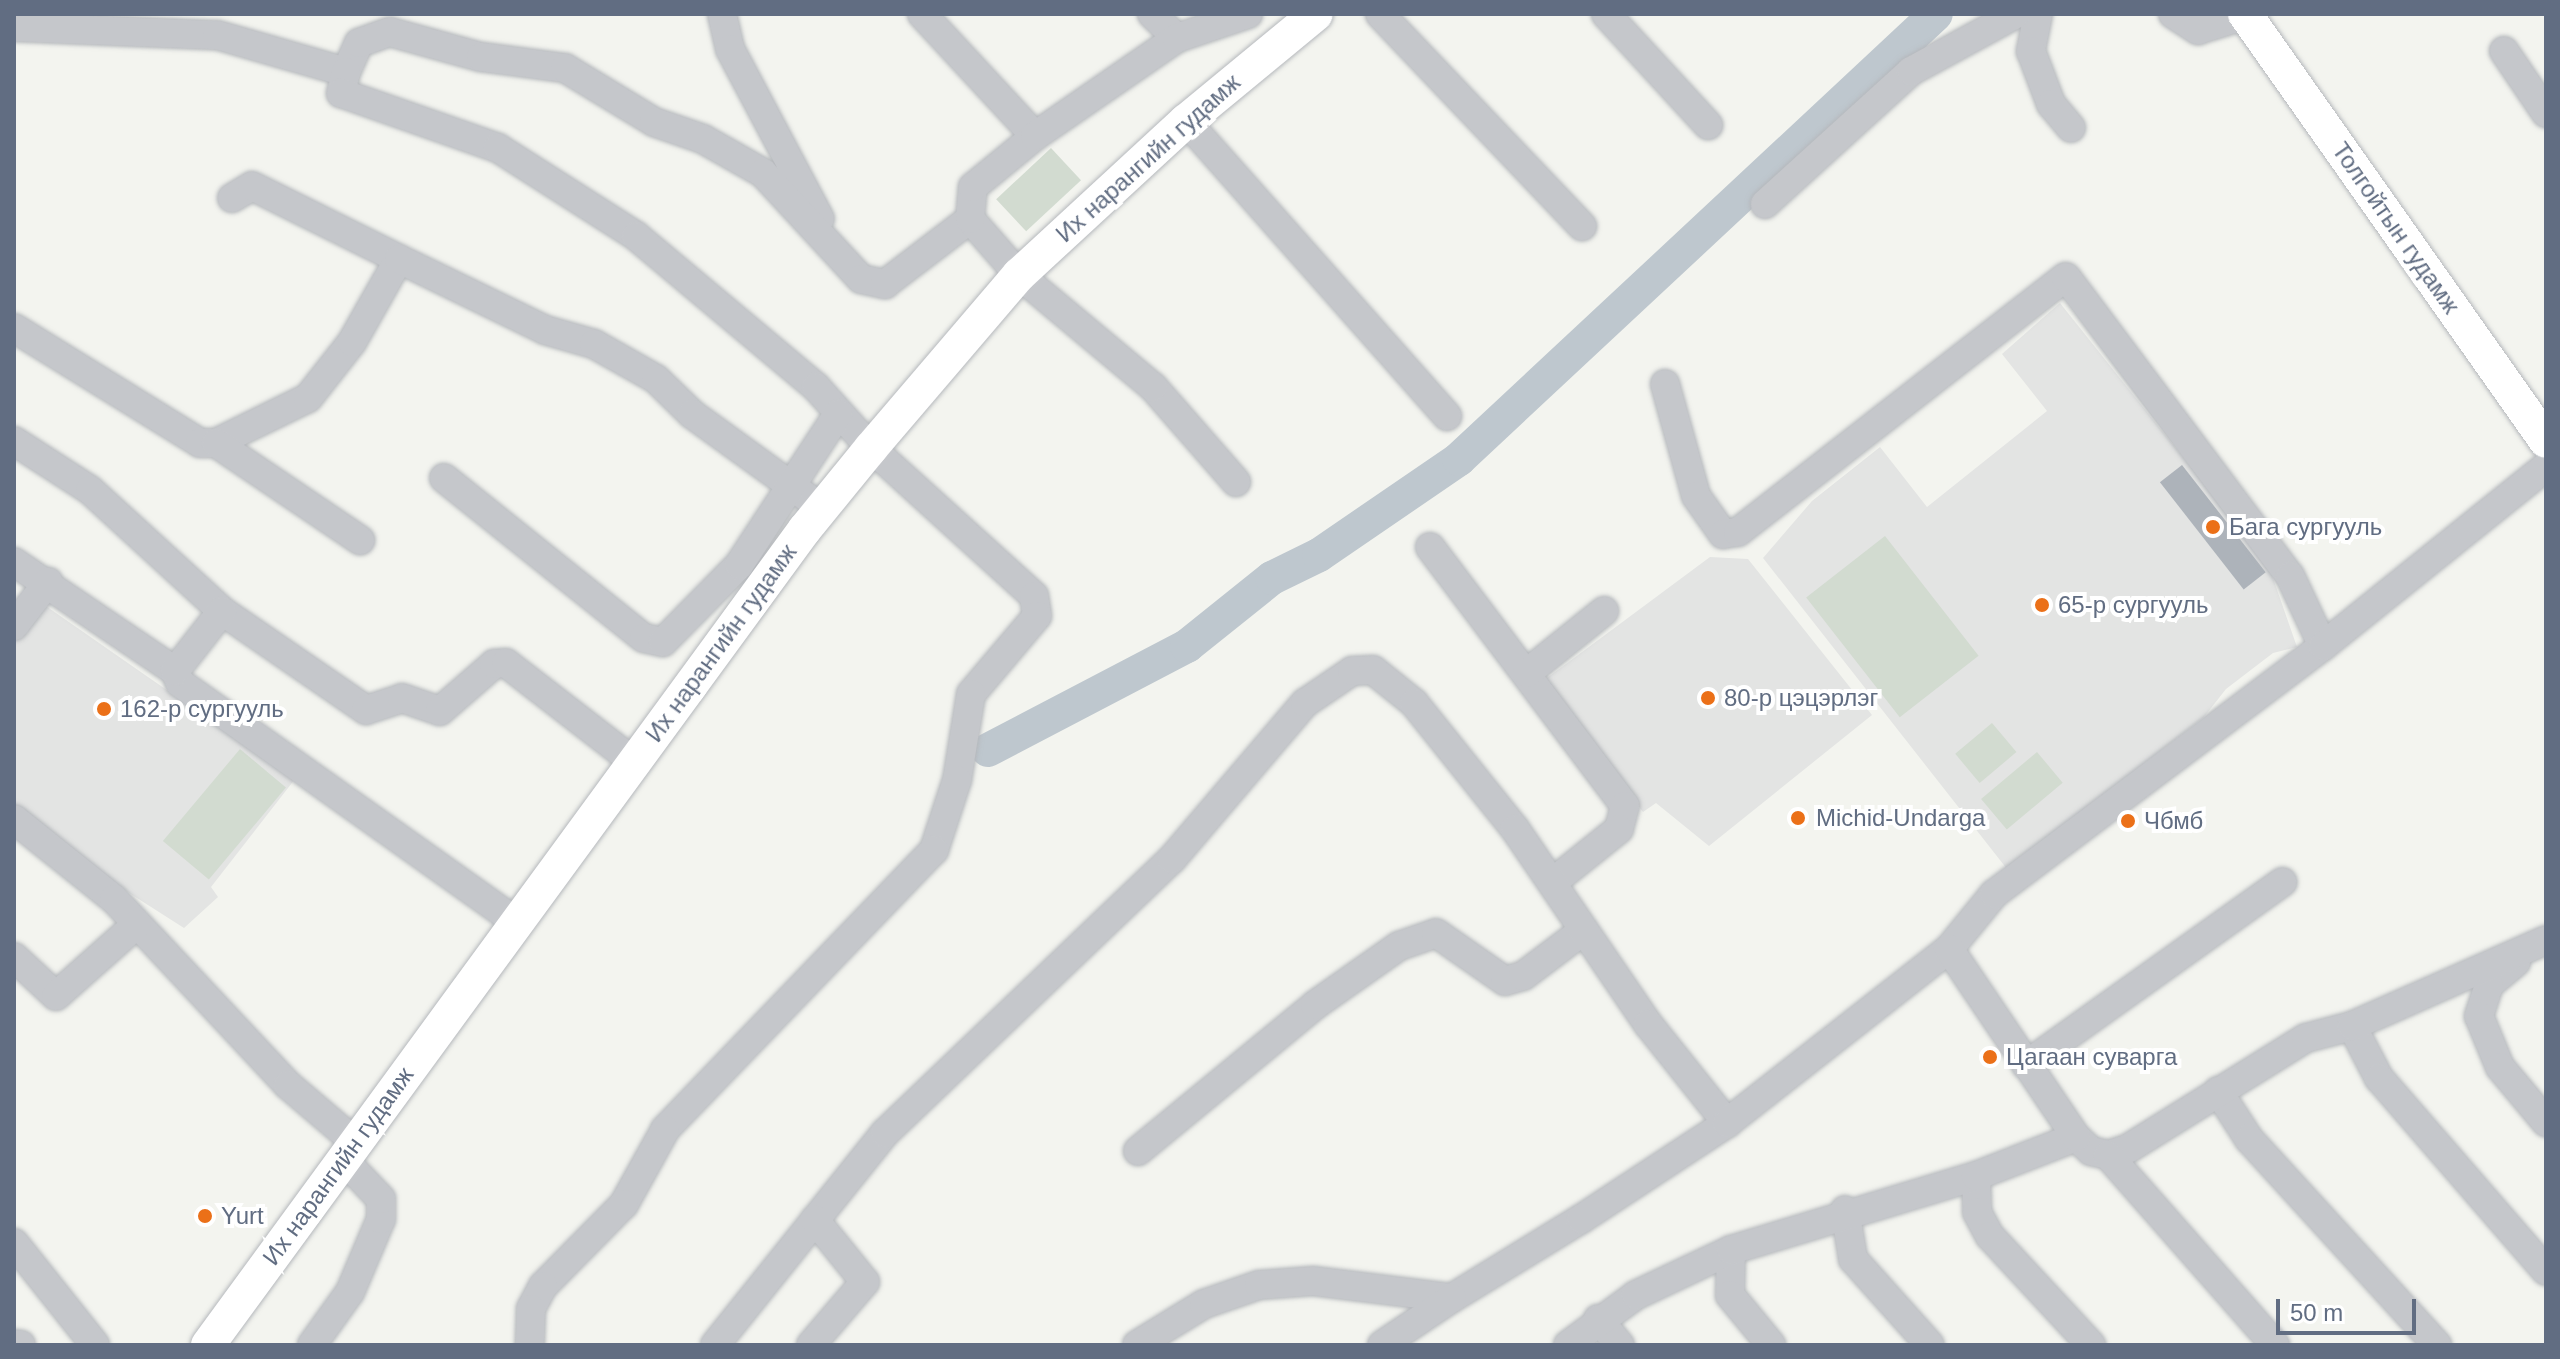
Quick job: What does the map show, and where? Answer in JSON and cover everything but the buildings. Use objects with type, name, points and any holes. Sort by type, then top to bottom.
[{"type":"main road","name":"Их нарангийн гудамж","points":[[208,1345],[634,762],[752,575],[822,508],[1019,275],[1186,121],[1316,14]]},
{"type":"main road","name":"Толгойтын гудамж","points":[[2246,14],[2546,441]]},
{"type":"street","points":[[191,14],[217,35]]},
{"type":"street","points":[[722,14],[730,49],[829,238]]},
{"type":"street","points":[[922,14],[1035,136]]},
{"type":"street","points":[[1152,14],[1177,38]]},
{"type":"street","points":[[1236,482],[1153,387],[1019,275],[970,219],[973,187],[1035,136],[1177,38],[1248,14]]},
{"type":"street","points":[[1380,14],[1582,226]]},
{"type":"street","points":[[1606,14],[1708,125]]},
{"type":"street","points":[[1765,204],[1911,71],[2016,14]]},
{"type":"street","points":[[2038,14],[2031,51],[2051,104],[2071,128]]},
{"type":"street","points":[[2173,14],[2198,30],[2246,14]]},
{"type":"street","points":[[530,1345],[531,1309],[543,1286],[624,1204],[665,1130],[934,850],[957,780],[971,694],[1037,616],[1034,596],[871,448],[816,387],[636,236],[498,148],[341,93],[346,72],[359,43],[382,23],[481,57],[565,68],[654,122],[703,139],[763,173],[829,238],[861,279],[885,284],[970,219]]},
{"type":"street","points":[[14,27],[217,35],[346,72]]},
{"type":"street","points":[[2504,51],[2546,113]]},
{"type":"street","points":[[1186,121],[1447,416]]},
{"type":"street","points":[[232,198],[252,186],[545,330],[594,344],[656,379],[793,489],[822,508]]},
{"type":"street","points":[[14,328],[200,443],[216,443],[308,398],[352,342],[399,259]]},
{"type":"street","points":[[1665,384],[1696,496],[1723,534],[1738,532],[2066,277],[2290,576],[2323,646]]},
{"type":"street","points":[[444,478],[644,638],[663,642],[752,575],[793,489],[838,414]]},
{"type":"street","points":[[14,441],[90,490],[222,611],[366,710],[402,698],[440,711],[494,664],[515,665],[634,762]]},
{"type":"street","points":[[216,443],[360,540]]},
{"type":"street","points":[[1382,1345],[1727,1123],[1949,949],[1994,894],[2323,646],[2546,467]]},
{"type":"street","points":[[1430,547],[1625,806],[1619,829],[1553,882]]},
{"type":"street","points":[[14,562],[48,582],[175,671],[180,683],[516,922]]},
{"type":"street","points":[[14,626],[48,582]]},
{"type":"street","points":[[175,671],[222,611]]},
{"type":"street","points":[[1527,673],[1604,611]]},
{"type":"street","points":[[715,1345],[885,1133],[1172,859],[1332,679],[1373,670],[1392,682],[1553,882],[1648,1024],[1727,1123]]},
{"type":"street","points":[[14,819],[137,924],[349,1150],[381,1199],[381,1219],[350,1292],[312,1345]]},
{"type":"street","points":[[2026,1065],[2283,882]]},
{"type":"street","points":[[14,957],[56,996],[137,924]]},
{"type":"street","points":[[1138,1151],[1315,1005],[1399,946],[1436,933],[1485,973],[1505,981],[1523,976],[1584,930]]},
{"type":"street","points":[[2108,1155],[2163,1131],[2218,1091],[2306,1038],[2352,1026],[2539,945]]},
{"type":"street","points":[[2539,945],[2489,985],[2479,1016],[2500,1067],[2546,1122]]},
{"type":"street","points":[[1949,949],[2076,1137],[2091,1151],[2108,1155],[2275,1345]]},
{"type":"street","points":[[2352,1026],[2379,1078],[2546,1271]]},
{"type":"street","points":[[2218,1091],[2249,1139],[2437,1345]]},
{"type":"street","points":[[1568,1345],[1598,1319],[1731,1250],[1845,1210],[1976,1176],[2076,1137]]},
{"type":"street","points":[[1976,1176],[1977,1212],[1990,1236],[2091,1345]]},
{"type":"street","points":[[1845,1210],[1853,1259],[1930,1345]]},
{"type":"street","points":[[811,1345],[865,1282],[815,1220]]},
{"type":"street","points":[[14,1243],[95,1345]]},
{"type":"street","points":[[1731,1250],[1730,1295],[1771,1345]]},
{"type":"street","points":[[1137,1345],[1204,1304],[1259,1285],[1313,1281],[1452,1298]]},
{"type":"street","points":[[1598,1319],[1620,1345]]},
{"type":"street","points":[[14,1344],[21,1345]]},
{"type":"shaded area","points":[[1051,148],[1081,180],[1026,231],[996,199]]},
{"type":"shaded area","name":"65-р сургууль","points":[[2060,303],[2268,564],[2297,647],[2273,653],[2226,689],[2204,717],[2007,869],[1763,558],[1812,501],[1880,447],[1927,507],[2047,411],[2002,354]]},
{"type":"shaded area","points":[[1885,536],[1979,656],[1900,717],[1806,598]]},
{"type":"shaded area","name":"80-р цэцэрлэг","points":[[1710,557],[1748,559],[1872,715],[1709,846],[1656,803],[1643,812],[1543,681]]},
{"type":"shaded area","name":"162-р сургууль","points":[[43,604],[295,779],[211,887],[218,897],[184,928],[79,861],[14,808],[14,638]]},
{"type":"shaded area","points":[[1992,723],[2016,752],[1980,783],[1955,754]]},
{"type":"shaded area","points":[[240,749],[286,788],[209,879],[163,841]]},
{"type":"shaded area","points":[[2037,752],[2063,783],[2007,830],[1981,799]]},
{"type":"waterway","points":[[988,750],[1187,646],[1272,578],[1319,555],[1459,459],[1936,14]]},
{"type":"place","name":"Бага сургууль","points":[[2213,527]]},
{"type":"place","name":"65-р сургууль","points":[[2042,605]]},
{"type":"place","name":"80-р цэцэрлэг","points":[[1708,698]]},
{"type":"place","name":"162-р сургууль","points":[[104,709]]},
{"type":"place","name":"Michid-Undarga","points":[[1798,818]]},
{"type":"place","name":"Чбмб","points":[[2128,821]]},
{"type":"place","name":"Цагаан суварга","points":[[1990,1057]]},
{"type":"place","name":"Yurt","points":[[205,1216]]}]
